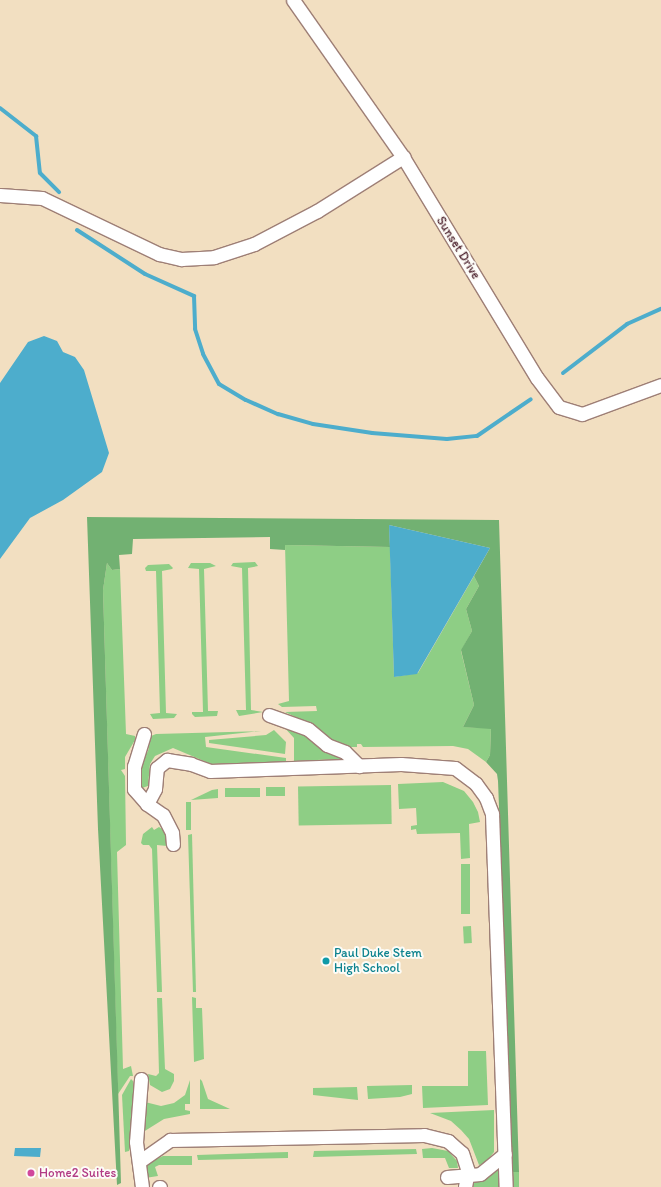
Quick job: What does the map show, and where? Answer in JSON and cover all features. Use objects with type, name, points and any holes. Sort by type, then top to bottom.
[{"type":"street","name":"Sunset Drive","points":[[293,0],[403,157],[537,378],[559,407],[582,414],[661,385]]},
{"type":"street","points":[[0,195],[42,198],[159,254],[181,259],[214,257],[254,244],[317,211],[403,157]]},
{"type":"street","points":[[269,716],[308,729],[326,745],[345,752],[359,766]]},
{"type":"street","points":[[144,734],[134,766],[134,789],[147,804],[163,815],[172,833],[173,844]]},
{"type":"street","points":[[147,804],[155,790],[157,768],[167,760],[191,764],[210,771],[401,764],[455,768],[476,784],[486,798],[492,814],[506,1187]]},
{"type":"street","points":[[141,1079],[136,1142],[140,1161],[142,1187]]},
{"type":"street","points":[[140,1161],[170,1140],[424,1135],[448,1141],[462,1153],[466,1182]]},
{"type":"street","points":[[447,1177],[466,1182],[488,1170],[505,1154]]},
{"type":"green space","points":[[87,517],[499,520],[519,1172],[513,1172],[498,781],[497,774],[486,762],[490,755],[491,729],[463,727],[474,705],[461,650],[472,631],[466,609],[479,586],[474,576],[490,548],[389,525],[390,547],[285,545],[285,550],[270,549],[270,537],[133,539],[132,554],[119,555],[120,569],[112,570],[107,563],[103,590],[121,1183],[117,1185],[98,829]]},
{"type":"green space","points":[[285,545],[390,547],[394,677],[418,673],[474,576],[479,586],[466,609],[472,631],[461,651],[474,705],[463,727],[491,728],[490,755],[486,762],[468,749],[453,746],[363,747],[361,744],[357,744],[357,747],[350,747],[340,745],[331,742],[306,722],[285,712],[317,711],[316,706],[282,707],[278,704],[289,701]]},
{"type":"green space","points":[[255,562],[258,566],[248,568],[251,710],[263,712],[239,716],[236,710],[246,710],[242,568],[231,566],[233,563]]},
{"type":"green space","points":[[107,563],[112,570],[120,569],[126,734],[135,736],[135,740],[125,757],[125,769],[121,770],[125,776],[126,845],[117,852],[123,1069],[131,1066],[133,1076],[130,1076],[118,1094],[103,590]]},
{"type":"green space","points":[[191,563],[210,563],[216,566],[204,569],[208,711],[218,711],[217,716],[195,717],[192,714],[192,712],[203,712],[199,569],[188,568]]},
{"type":"green space","points":[[169,564],[173,568],[162,571],[166,713],[177,714],[174,718],[153,719],[150,714],[160,713],[156,571],[146,571],[145,568],[148,565]]},
{"type":"green space","points":[[282,725],[289,725],[341,757],[340,759],[294,761],[294,738]]},
{"type":"green space","points":[[274,730],[286,742],[285,754],[209,743],[209,740],[266,735]]},
{"type":"green space","points":[[261,731],[205,737],[206,747],[286,758],[286,762],[211,764],[173,748],[155,756],[150,764],[148,786],[142,788],[139,785],[140,764],[148,751],[151,736],[156,734]]},
{"type":"green space","points":[[443,782],[464,791],[473,802],[478,812],[480,822],[469,824],[470,858],[461,859],[460,833],[417,834],[416,829],[411,830],[411,826],[417,825],[416,808],[399,809],[398,784]]},
{"type":"green space","points":[[391,785],[392,824],[299,826],[298,787]]},
{"type":"green space","points":[[266,787],[285,787],[285,796],[266,796]]},
{"type":"green space","points":[[225,788],[260,788],[260,797],[225,797]]},
{"type":"green space","points":[[218,789],[218,798],[191,800],[212,790]]},
{"type":"green space","points":[[186,802],[191,802],[191,830],[186,830]]},
{"type":"green space","points":[[152,827],[154,830],[159,827],[165,831],[167,837],[167,846],[157,845],[162,992],[157,992],[152,849],[149,845],[143,845],[141,843],[143,834]]},
{"type":"green space","points":[[192,834],[196,992],[193,992],[188,835]]},
{"type":"green space","points":[[461,864],[470,864],[470,914],[461,914]]},
{"type":"green space","points":[[463,926],[471,926],[472,943],[464,943]]},
{"type":"green space","points":[[192,997],[196,998],[196,1008],[202,1008],[204,1059],[194,1062]]},
{"type":"green space","points":[[157,998],[162,998],[165,1069],[174,1074],[174,1081],[170,1089],[162,1092],[150,1085],[148,1074],[156,1076],[159,1073]]},
{"type":"green space","points":[[468,1051],[486,1051],[488,1105],[423,1108],[422,1086],[468,1086]]},
{"type":"green space","points":[[131,1079],[133,1081],[135,1102],[129,1151],[125,1152],[122,1095]]},
{"type":"green space","points":[[200,1079],[208,1099],[230,1109],[200,1109]]},
{"type":"green space","points":[[190,1080],[190,1104],[185,1104],[185,1110],[190,1111],[190,1114],[164,1119],[140,1134],[145,1102],[161,1106],[174,1103],[185,1095]]},
{"type":"green space","points":[[412,1085],[412,1094],[400,1097],[368,1099],[367,1086]]},
{"type":"green space","points":[[357,1087],[358,1100],[313,1095],[313,1088]]},
{"type":"green space","points":[[494,1110],[494,1152],[485,1163],[479,1165],[469,1139],[461,1130],[451,1121],[430,1113]]},
{"type":"green space","points":[[432,1148],[448,1151],[457,1161],[458,1168],[449,1168],[445,1158],[423,1158],[422,1149]]},
{"type":"green space","points":[[416,1149],[417,1154],[313,1157],[314,1151]]},
{"type":"green space","points":[[288,1152],[288,1158],[198,1160],[197,1155]]},
{"type":"green space","points":[[163,1156],[192,1156],[192,1165],[159,1165],[155,1167],[158,1176],[145,1178],[146,1167],[150,1162]]},
{"type":"green space","points":[[502,1162],[499,1187],[473,1187],[476,1177]]},
{"type":"green space","points":[[513,1172],[519,1172],[519,1187],[513,1187]]},
{"type":"water","points":[[44,336],[57,341],[63,352],[75,357],[84,370],[109,453],[102,472],[63,500],[30,518],[0,559],[0,383],[28,342]]},
{"type":"water","points":[[389,525],[490,548],[417,674],[394,677]]},
{"type":"water","points":[[15,1148],[41,1148],[40,1157],[14,1156]]},
{"type":"waterway","points":[[0,108],[36,136],[40,173],[59,192]]},
{"type":"waterway","points":[[77,230],[145,274],[194,296],[195,329],[203,354],[219,384],[246,400],[278,414],[313,424],[372,433],[447,439],[477,436],[531,399]]},
{"type":"waterway","points":[[563,373],[627,324],[661,309]]},
{"type":"place","name":"Paul Duke Stem High School","points":[[326,961]]},
{"type":"place","name":"Home2 Suites","points":[[31,1173]]}]
